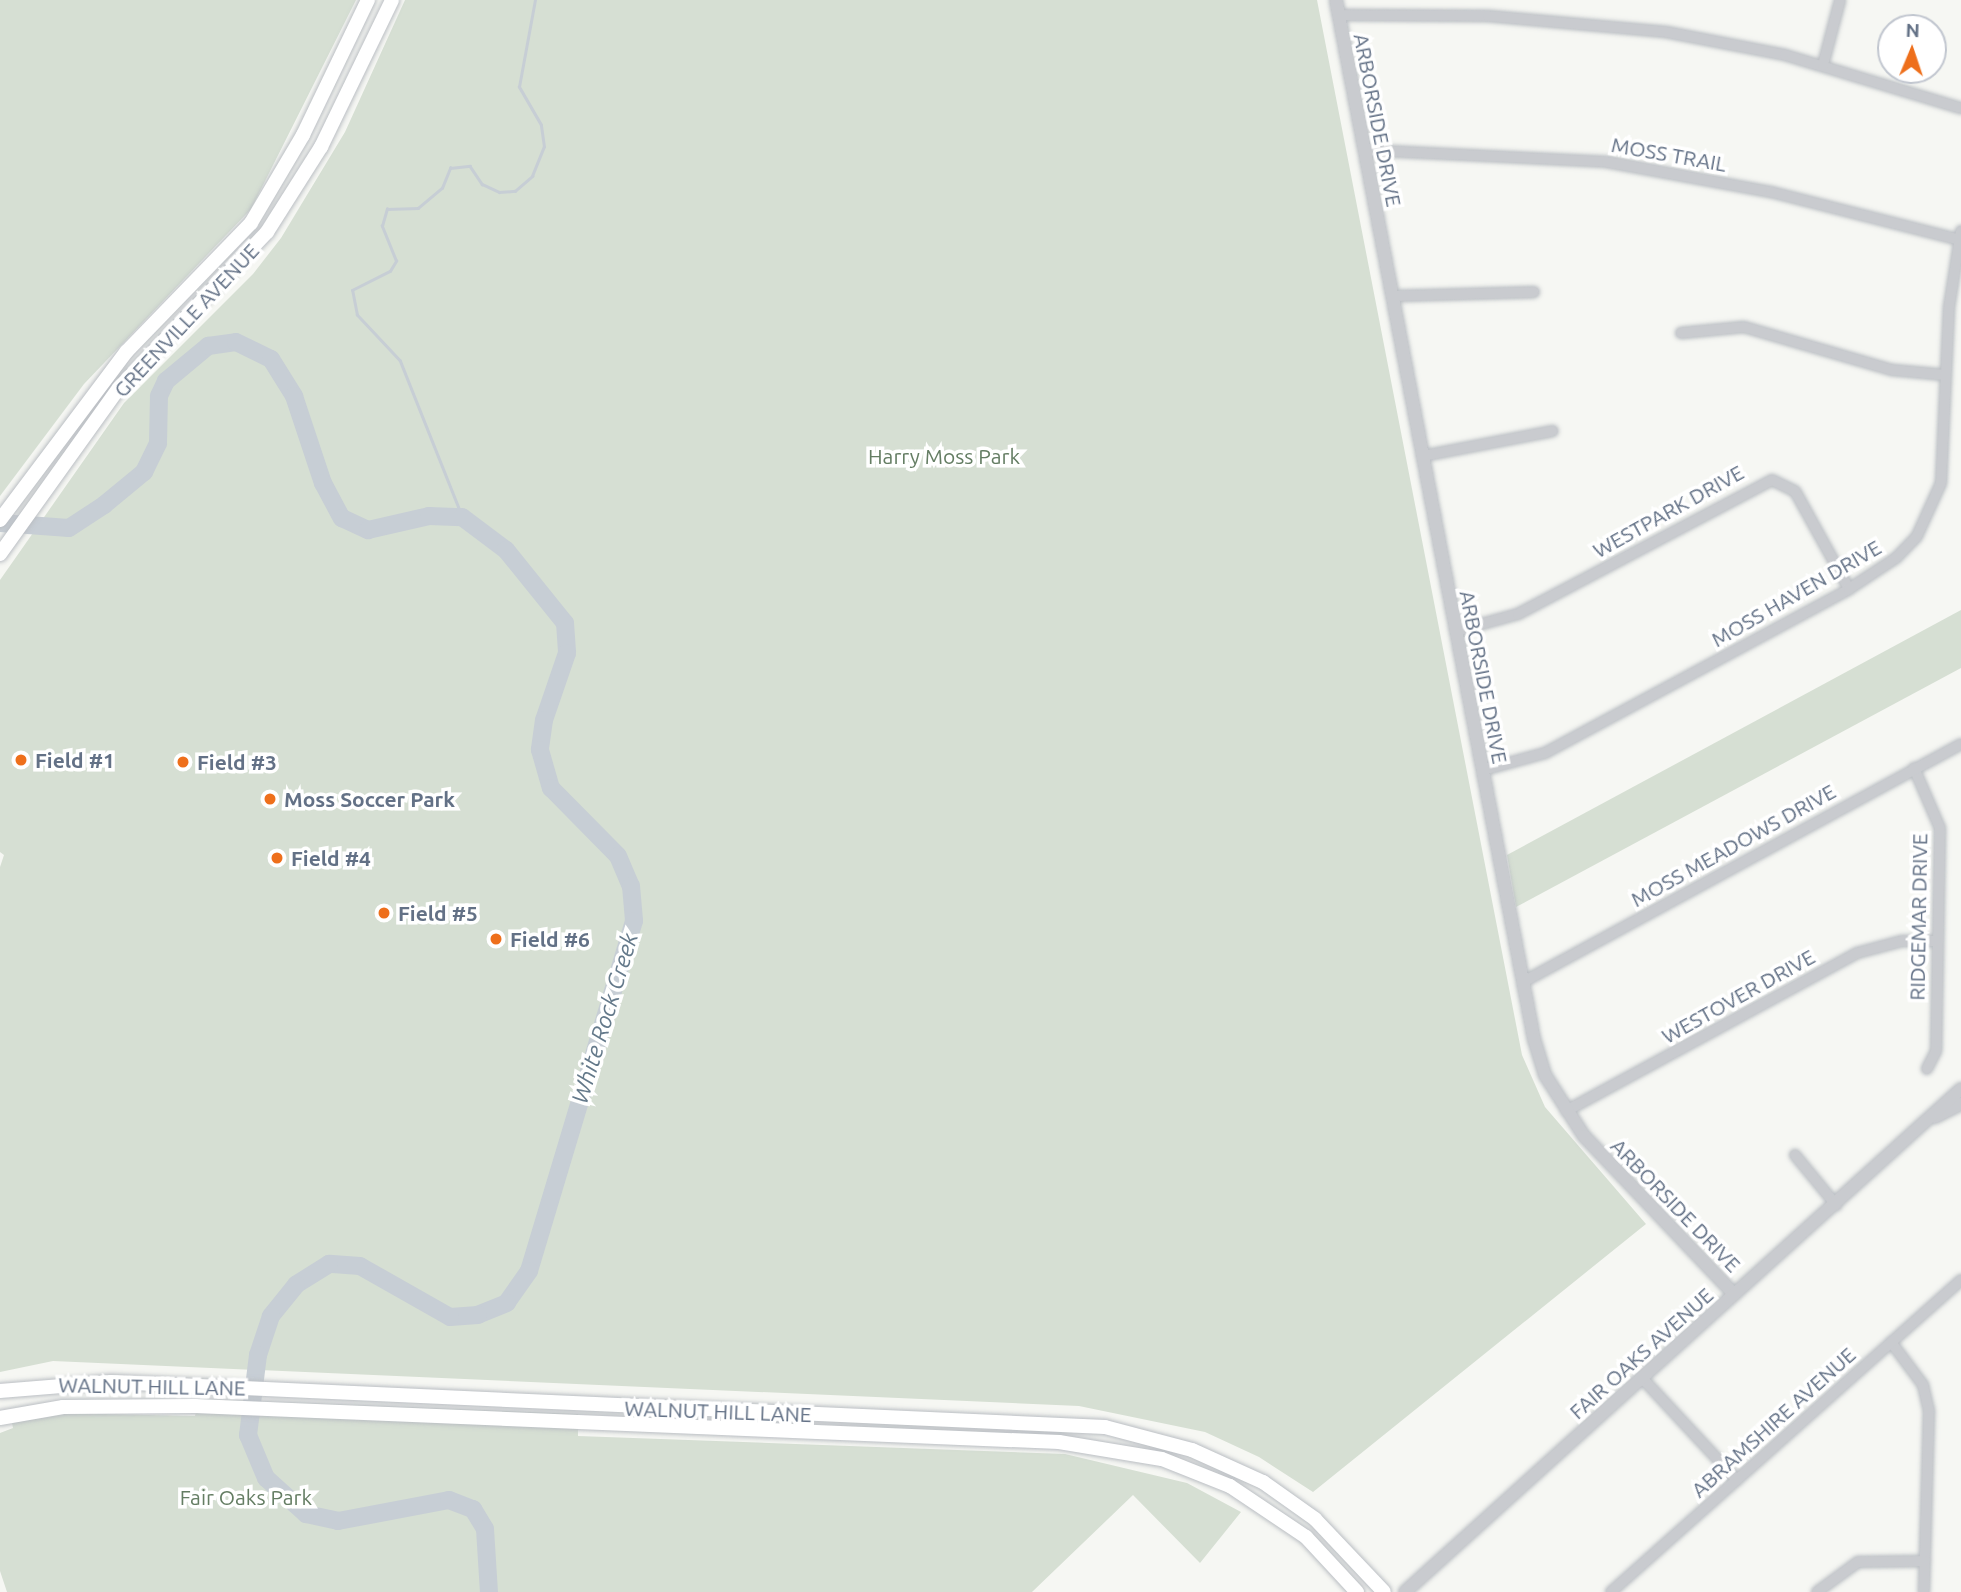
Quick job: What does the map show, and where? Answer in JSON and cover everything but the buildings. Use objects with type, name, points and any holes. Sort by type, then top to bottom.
[{"type":"main road","name":"GREENVILLE AVENUE","points":[[0,520],[127,351],[241,238],[289,163],[368,0]]},
{"type":"main road","name":"GREENVILLE AVENUE","points":[[0,554],[120,388],[254,250],[311,166],[387,2]]},
{"type":"main road","name":"WALNUT HILL LANE","points":[[0,1391],[76,1382],[196,1385],[609,1406],[1058,1424],[1132,1432],[1230,1465],[1315,1519],[1384,1592]]},
{"type":"main road","name":"WALNUT HILL LANE","points":[[0,1418],[63,1407],[195,1406],[1059,1442],[1162,1460],[1230,1486],[1306,1537],[1357,1592]]},
{"type":"street","name":"ARBORSIDE DRIVE","points":[[1336,0],[1523,982],[1545,1075],[1566,1111],[1734,1294]]},
{"type":"street","points":[[1823,65],[1840,0]]},
{"type":"street","points":[[1339,15],[1594,24],[1734,44],[1823,65],[1961,108]]},
{"type":"street","name":"MOSS TRAIL","points":[[1364,150],[1607,162],[1771,192],[1960,237]]},
{"type":"street","name":"MOSS HAVEN DRIVE","points":[[1483,770],[1545,753],[1849,589],[1896,558],[1931,512],[1941,483],[1946,375],[1960,237]]},
{"type":"street","points":[[1392,296],[1534,292]]},
{"type":"street","points":[[1681,333],[1744,327],[1892,370],[1946,375]]},
{"type":"street","points":[[1423,456],[1553,431]]},
{"type":"street","name":"WESTPARK DRIVE","points":[[1456,631],[1518,614],[1772,480],[1795,491],[1849,589]]},
{"type":"street","name":"MOSS MEADOWS DRIVE","points":[[1523,982],[1961,744]]},
{"type":"street","name":"RIDGEMAR DRIVE","points":[[1914,768],[1940,828],[1936,1051],[1927,1069]]},
{"type":"street","name":"WESTOVER DRIVE","points":[[1566,1111],[1857,953],[1902,941],[1936,941]]},
{"type":"street","name":"FAIR OAKS AVENUE","points":[[1405,1592],[1734,1294],[1935,1117],[1961,1090]]},
{"type":"street","name":"FAIR OAKS AVENUE","points":[[1935,1117],[1961,1104]]},
{"type":"street","points":[[1795,1154],[1836,1205]]},
{"type":"street","name":"ABRAMSHIRE AVENUE","points":[[1611,1592],[1961,1280]]},
{"type":"street","points":[[1891,1342],[1914,1369],[1929,1409],[1924,1592]]},
{"type":"street","points":[[1643,1379],[1737,1480]]},
{"type":"street","points":[[1817,1592],[1858,1562],[1925,1561]]},
{"type":"green space","points":[[0,0],[356,0],[251,209],[84,384],[0,496]]},
{"type":"green space","name":"Harry Moss Park","points":[[405,0],[1317,0],[1522,1055],[1545,1107],[1646,1224],[1313,1492],[1259,1457],[1205,1432],[1079,1406],[53,1361],[0,1372],[0,867],[4,855],[0,852],[0,580],[124,403],[253,274],[281,238],[345,132]]},
{"type":"green space","points":[[1961,610],[1961,668],[1516,907],[1507,855]]},
{"type":"green space","name":"Fair Oaks Park","points":[[199,1399],[578,1414],[578,1436],[1065,1454],[1187,1483],[1241,1512],[1200,1563],[1133,1495],[1032,1592],[7,1592],[0,1571],[0,1433],[13,1428],[12,1423],[52,1413],[195,1416]]},
{"type":"waterway","points":[[462,517],[400,361],[357,315],[352,290],[390,271],[396,261],[382,226],[387,209],[418,208],[442,188],[450,168],[470,166],[482,184],[499,192],[515,191],[532,176],[544,147],[541,125],[519,87],[535,0]]},
{"type":"waterway","name":"White Rock Creek","points":[[0,523],[69,528],[104,505],[144,472],[158,443],[159,396],[166,381],[208,346],[236,342],[271,359],[294,396],[323,483],[342,518],[368,530],[429,516],[462,517],[506,550],[565,623],[567,653],[544,720],[540,750],[551,788],[618,856],[631,886],[634,921],[529,1271],[507,1303],[478,1315],[450,1317],[360,1266],[329,1264],[296,1285],[271,1316],[258,1355],[248,1435],[266,1478],[306,1514],[338,1521],[449,1500],[473,1509],[485,1529],[489,1592]]},
{"type":"place","name":"Field #1","points":[[21,760]]},
{"type":"place","name":"Field #3","points":[[183,762]]},
{"type":"place","name":"Moss Soccer Park","points":[[270,799]]},
{"type":"place","name":"Field #4","points":[[277,858]]},
{"type":"place","name":"Field #5","points":[[384,913]]},
{"type":"place","name":"Field #6","points":[[496,939]]}]
